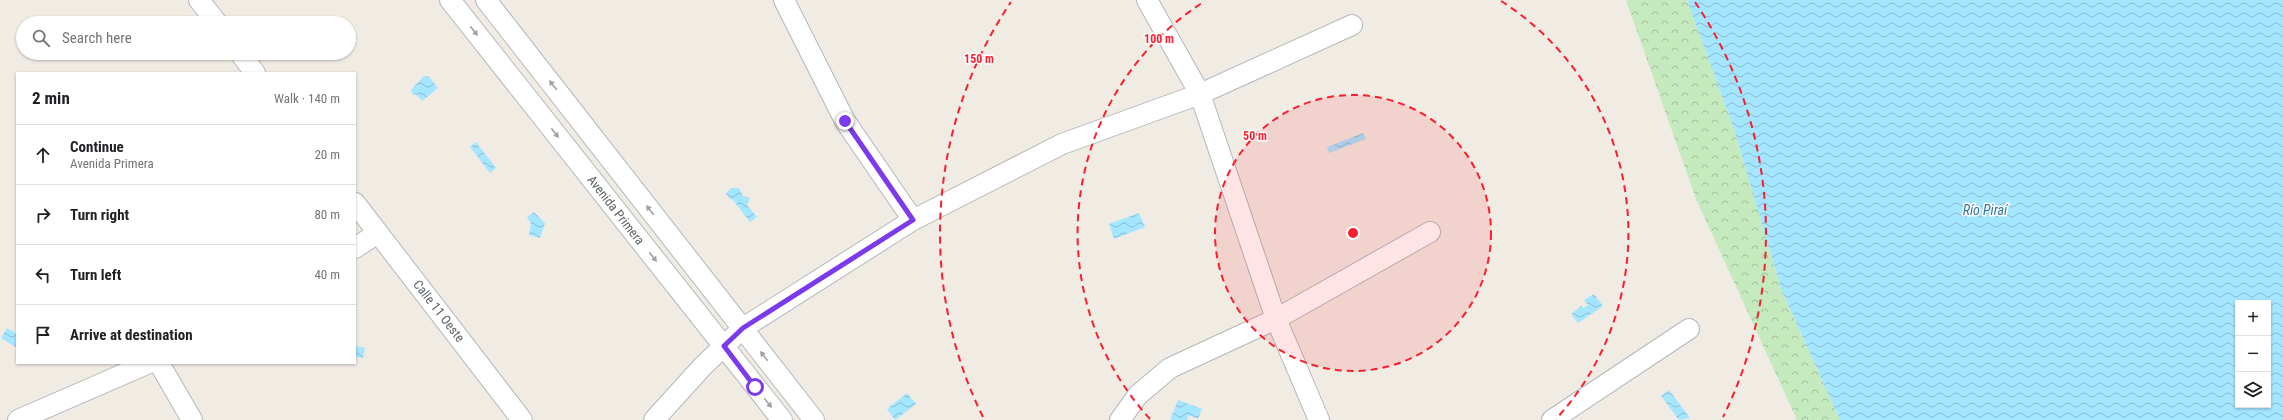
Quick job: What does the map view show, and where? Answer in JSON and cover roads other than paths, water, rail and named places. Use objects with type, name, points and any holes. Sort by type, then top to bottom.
[{"type":"street","points":[[199,0],[212,16]]},
{"type":"street","name":"Avenida Primera","points":[[450,0],[782,420]]},
{"type":"street","name":"Avenida Primera","points":[[486,0],[814,420]]},
{"type":"street","points":[[784,0],[845,121],[913,220]]},
{"type":"street","points":[[1147,0],[1200,94],[1276,319],[1319,420]]},
{"type":"street","points":[[654,420],[703,366],[743,328],[913,220],[1062,144],[1200,94],[1352,25]]},
{"type":"street","points":[[245,60],[254,72]]},
{"type":"street","name":"Calle 11 Oeste","points":[[356,204],[522,420]]},
{"type":"street","points":[[1120,420],[1138,395],[1170,368],[1276,319],[1430,232]]},
{"type":"street","points":[[356,247],[378,233]]},
{"type":"street","points":[[1552,420],[1689,329]]},
{"type":"street","points":[[18,420],[147,364]]},
{"type":"street","points":[[160,364],[192,420]]},
{"type":"water","name":"Río Piraí","points":[[1687,0],[2283,0],[2283,420],[1840,420],[1781,289],[1735,132]]},
{"type":"water","points":[[424,76],[429,77],[438,88],[422,101],[417,95],[413,95],[411,90]]},
{"type":"water","points":[[1363,133],[1366,139],[1329,153],[1327,147]]},
{"type":"water","points":[[476,142],[496,168],[490,173],[470,147]]},
{"type":"water","points":[[731,188],[739,188],[743,196],[750,198],[747,205],[757,217],[750,222],[726,193]]},
{"type":"water","points":[[534,212],[545,223],[540,238],[529,235],[531,224],[527,217]]},
{"type":"water","points":[[1139,213],[1145,227],[1114,239],[1109,224]]},
{"type":"water","points":[[1594,294],[1603,306],[1578,323],[1571,314],[1581,306],[1583,308],[1588,305],[1584,300]]},
{"type":"water","points":[[7,328],[16,333],[16,347],[1,338]]},
{"type":"water","points":[[356,346],[365,348],[363,358],[356,357]]},
{"type":"water","points":[[1669,390],[1690,418],[1679,420],[1661,396]]},
{"type":"water","points":[[907,393],[916,404],[895,420],[887,409]]},
{"type":"water","points":[[1178,400],[1202,409],[1198,419],[1189,415],[1187,420],[1170,420]]}]
